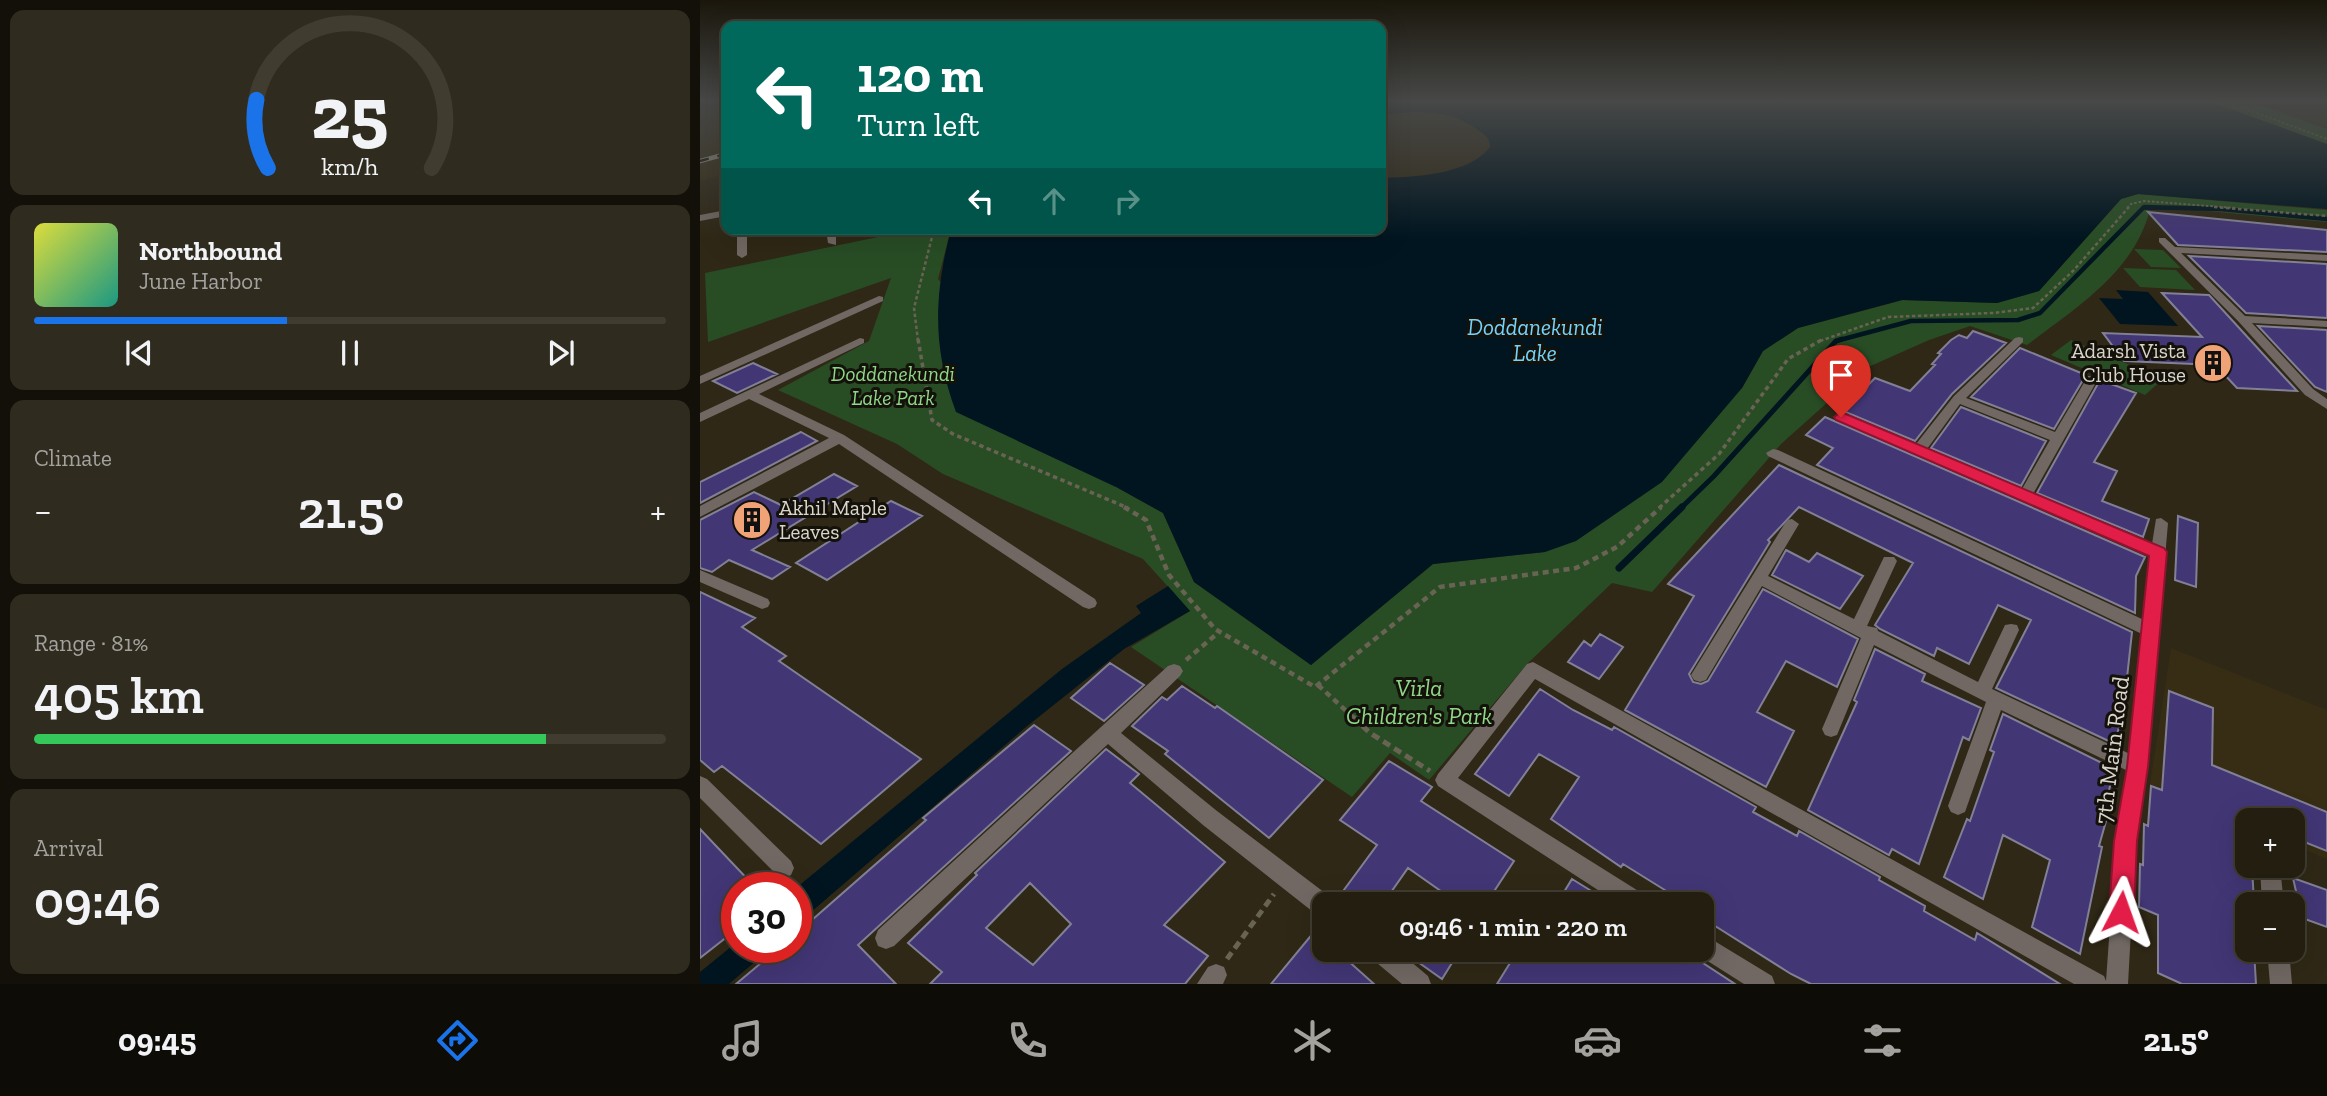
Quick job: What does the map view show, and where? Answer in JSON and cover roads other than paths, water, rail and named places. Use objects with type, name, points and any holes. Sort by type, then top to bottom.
[{"type":"street","points":[[700,218],[721,214]]},
{"type":"street","points":[[742,235],[742,255]]},
{"type":"street","points":[[832,235],[833,243]]},
{"type":"street","points":[[2162,240],[2242,319],[2309,392],[2327,405]]},
{"type":"street","points":[[2172,250],[2327,258]]},
{"type":"street","points":[[700,380],[879,299]]},
{"type":"street","points":[[2242,319],[2327,324]]},
{"type":"street","points":[[1919,450],[1958,399],[2019,340]]},
{"type":"street","points":[[700,418],[860,341]]},
{"type":"street","points":[[2025,495],[2092,379]]},
{"type":"street","points":[[749,394],[839,438],[1089,603]]},
{"type":"street","points":[[1958,399],[2058,438]]},
{"type":"street","points":[[1841,417],[2158,552]]},
{"type":"street","points":[[700,512],[839,438]]},
{"type":"street","points":[[1773,453],[2151,631]]},
{"type":"street","name":"7th Main Road","points":[[2117,984],[2126,841],[2138,767],[2161,523]]},
{"type":"street","points":[[1700,675],[1793,524]]},
{"type":"street","points":[[1831,729],[1889,561]]},
{"type":"street","points":[[700,576],[762,603]]},
{"type":"street","points":[[1760,579],[2138,767]]},
{"type":"street","points":[[1958,806],[1989,695],[2011,630]]},
{"type":"street","points":[[1620,892],[1445,780],[1533,669],[2096,984]]},
{"type":"street","points":[[886,938],[1174,671]]},
{"type":"street","points":[[1108,733],[1210,818],[1312,896]]},
{"type":"street","points":[[700,785],[784,867]]},
{"type":"street","points":[[1714,952],[1764,984]]},
{"type":"street","points":[[1393,962],[1420,984]]},
{"type":"street","points":[[2279,962],[2281,984]]},
{"type":"water","name":"Doddanekundi Lake","points":[[1489,148],[2327,148],[2327,209],[2138,194],[2121,199],[2039,291],[1997,303],[1902,300],[1798,328],[1763,351],[1742,388],[1662,482],[1576,541],[1545,552],[1433,564],[1311,665],[1194,582],[1163,513],[1118,488],[956,412],[943,365],[938,321],[941,277],[950,235],[1386,235],[1386,178],[1440,173],[1469,164]]},
{"type":"water","points":[[2116,290],[2148,292],[2178,326],[2120,324],[2099,298],[2123,299]]},
{"type":"water","points":[[1168,586],[1190,611],[1124,649],[1026,727],[812,911],[812,875],[1062,669],[1141,613],[1136,606]]},
{"type":"water","points":[[721,955],[721,963],[753,963],[729,984],[700,984],[700,972]]},
{"type":"waterway","points":[[1836,341],[1911,321],[2018,320],[2040,313],[2143,208]]},
{"type":"waterway","points":[[2143,208],[2182,208]]},
{"type":"waterway","points":[[2143,208],[2182,208]]},
{"type":"waterway","points":[[2182,208],[2202,208]]},
{"type":"waterway","points":[[2182,208],[2327,219]]},
{"type":"waterway","points":[[1836,341],[1842,339]]},
{"type":"waterway","points":[[1681,508],[1714,476],[1836,341]]},
{"type":"waterway","points":[[1619,568],[1682,507]]},
{"type":"railway","points":[[700,161],[721,155]]},
{"type":"place","name":"Adarsh Vista Club House","points":[[2213,363]]},
{"type":"place","name":"Akhil Maple Leaves","points":[[752,520]]},
{"type":"park label","name":"Doddanekundi Lake Park","points":[[893,386]]},
{"type":"park label","name":"Virla Children's Park","points":[[1419,702]]}]
